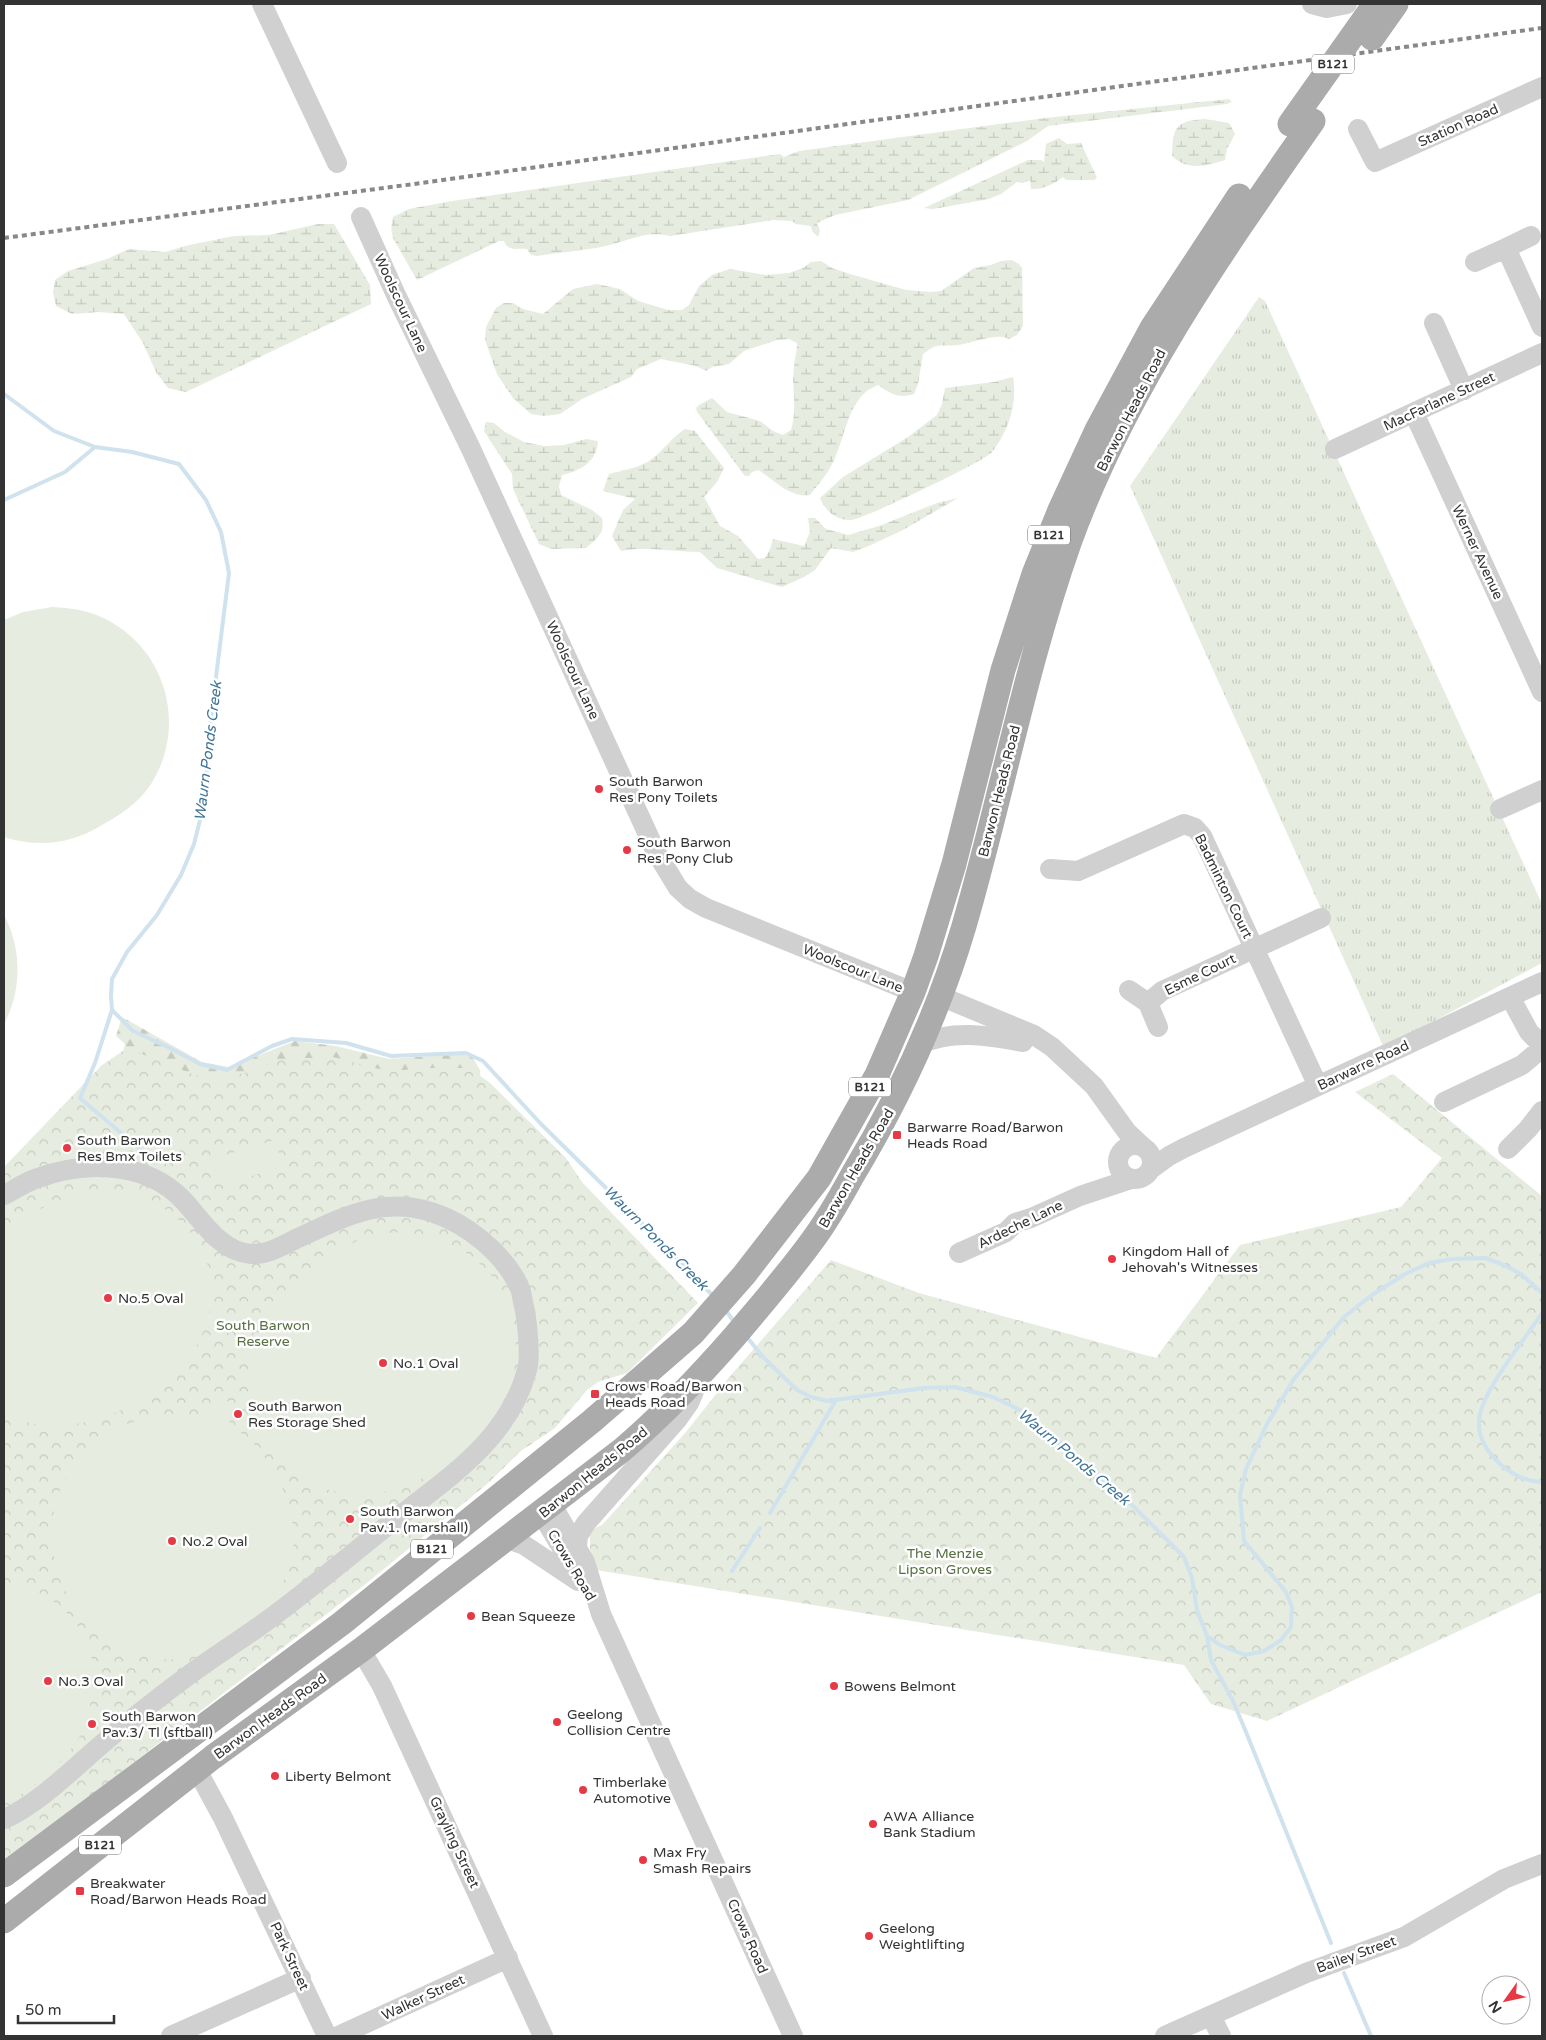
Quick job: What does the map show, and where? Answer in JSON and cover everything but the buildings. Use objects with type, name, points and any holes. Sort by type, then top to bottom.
[{"type":"main road","name":"Barwon Heads Road","points":[[4,1921],[197,1770],[508,1539],[634,1440],[710,1364],[814,1240],[878,1132],[921,1044],[938,1002],[964,925],[1031,664],[1069,544],[1096,478],[1121,424],[1171,334],[1375,4]]},
{"type":"main road","name":"Barwon Heads Road","points":[[4,1875],[342,1624],[607,1409],[693,1333],[744,1275],[819,1178],[877,1075],[913,992],[942,906],[1003,670],[1034,574],[1060,510],[1097,430],[1152,328],[1218,227],[1396,4]]},
{"type":"main road","points":[[913,992],[938,1002]]},
{"type":"main road","points":[[523,1477],[547,1509]]},
{"type":"street","points":[[262,4],[337,163]]},
{"type":"street","points":[[1312,4],[1327,8],[1348,4]]},
{"type":"street","name":"Station Road","points":[[1358,129],[1367,166],[1542,87]]},
{"type":"street","name":"Woolscour Lane","points":[[361,217],[396,295],[471,449],[656,852],[678,888],[690,899],[720,916],[913,992]]},
{"type":"street","points":[[1475,262],[1531,236]]},
{"type":"street","points":[[1506,248],[1542,327]]},
{"type":"street","points":[[1434,323],[1464,390]]},
{"type":"street","name":"MacFarlane Street","points":[[1336,449],[1542,353]]},
{"type":"street","name":"Werner Avenue","points":[[1414,413],[1542,692]]},
{"type":"street","points":[[1500,810],[1542,790]]},
{"type":"street","name":"Badminton Court","points":[[1050,869],[1078,871],[1184,824],[1195,828],[1202,836],[1318,1086]]},
{"type":"street","name":"Esme Court","points":[[1148,1003],[1162,991],[1321,918]]},
{"type":"street","name":"Barwarre Road","points":[[1151,1169],[1184,1148],[1542,982]]},
{"type":"street","points":[[1129,990],[1148,1003],[1158,1027]]},
{"type":"street","points":[[1444,1102],[1522,1066],[1542,1045],[1515,995]]},
{"type":"street","points":[[938,1002],[1023,1042],[1059,1056],[1073,1065]]},
{"type":"street","points":[[938,1002],[1034,1035],[1073,1065],[1100,1094],[1127,1132],[1152,1158],[1151,1169],[1142,1178],[1131,1179],[1122,1174],[1112,1121],[1100,1094]]},
{"type":"street","points":[[921,1044],[935,1038],[955,1035],[985,1036],[1023,1042]]},
{"type":"street","points":[[1508,1149],[1527,1131],[1542,1111]]},
{"type":"street","points":[[1119,1158],[1132,1145],[1144,1148]]},
{"type":"street","name":"Barwarre Road","points":[[1144,1148],[1164,1152],[1184,1148]]},
{"type":"street","name":"Ardeche Lane","points":[[1080,1196],[1104,1180],[1119,1158]]},
{"type":"street","points":[[4,1195],[33,1180],[67,1170],[104,1167],[130,1169],[157,1181],[179,1196],[215,1236],[233,1250],[252,1254],[272,1250],[337,1219],[370,1208],[405,1208],[432,1212],[452,1220],[482,1241],[504,1263],[519,1284],[526,1314],[528,1368],[514,1402],[492,1437],[443,1483],[259,1627],[205,1663],[130,1720],[38,1797],[4,1819]]},
{"type":"street","name":"Ardeche Lane","points":[[959,1252],[1006,1232],[1015,1223],[1036,1216],[1080,1196],[1131,1179]]},
{"type":"street","points":[[577,1547],[580,1533],[588,1520],[684,1411],[710,1364]]},
{"type":"street","name":"Crows Road","points":[[547,1509],[577,1547],[589,1572],[603,1617]]},
{"type":"street","name":"Crows Road","points":[[547,1509],[574,1574],[603,1617],[793,2036]]},
{"type":"street","points":[[508,1539],[524,1545],[574,1574]]},
{"type":"street","name":"Grayling Street","points":[[361,1650],[378,1677],[544,2036]]},
{"type":"street","name":"Park Street","points":[[197,1770],[223,1818],[301,1978],[327,2036]]},
{"type":"street","name":"Bailey Street","points":[[1165,2036],[1306,1973],[1404,1936],[1504,1879],[1542,1864]]},
{"type":"street","name":"Walker Street","points":[[338,2036],[508,1958]]},
{"type":"street","points":[[171,2036],[301,1978]]},
{"type":"street","points":[[1211,2016],[1221,2036]]},
{"type":"green space","points":[[1229,99],[1232,102],[1227,104],[1048,126],[1027,141],[908,200],[835,215],[817,223],[820,231],[818,237],[812,231],[811,226],[796,224],[792,221],[773,220],[670,236],[645,235],[597,248],[537,256],[531,255],[527,249],[510,248],[504,241],[499,241],[417,280],[392,233],[393,217],[409,209],[452,201],[780,154],[784,157],[799,151],[1045,118]]},
{"type":"green space","points":[[1205,119],[1229,123],[1235,134],[1227,149],[1225,160],[1197,166],[1178,161],[1172,156],[1173,138],[1178,127],[1187,122]]},
{"type":"green space","points":[[1059,138],[1067,144],[1081,143],[1097,178],[1094,180],[1066,180],[1063,177],[1039,189],[1031,189],[1030,180],[1023,183],[1017,182],[1001,194],[989,199],[933,209],[924,208],[1028,160],[1041,160],[1044,162],[1046,144]]},
{"type":"green space","points":[[318,224],[334,224],[370,285],[371,304],[186,392],[168,388],[156,372],[143,343],[124,314],[98,312],[72,314],[56,306],[53,292],[55,280],[68,271],[107,259],[129,249],[165,252],[234,236],[269,235]]},
{"type":"green space","points":[[1012,260],[1022,268],[1023,326],[1017,335],[1009,339],[997,337],[931,348],[923,354],[918,384],[914,394],[895,395],[878,385],[868,390],[860,398],[849,417],[832,465],[810,495],[795,494],[758,470],[752,472],[749,476],[745,476],[697,412],[696,408],[712,398],[727,412],[760,421],[773,431],[783,435],[791,430],[794,413],[793,375],[797,343],[789,339],[777,340],[744,351],[729,364],[712,367],[706,371],[696,366],[661,359],[637,369],[631,377],[582,399],[560,414],[544,416],[531,414],[513,398],[497,374],[485,340],[486,327],[496,308],[504,303],[513,303],[523,309],[543,314],[573,289],[597,284],[620,289],[638,301],[668,310],[682,310],[689,305],[699,286],[712,275],[730,269],[766,275],[789,273],[803,268],[811,262],[821,261],[832,268],[906,290],[931,292],[941,291],[974,268]]},
{"type":"green space","points":[[1259,297],[1265,301],[1542,904],[1542,963],[1384,1048],[1130,486]]},
{"type":"green space","points":[[1013,377],[1013,407],[1007,426],[998,444],[985,457],[925,489],[862,517],[852,520],[841,519],[825,507],[820,498],[843,477],[908,437],[937,415],[942,404],[945,388],[994,382]]},
{"type":"green space","points":[[486,422],[494,423],[505,432],[524,442],[544,446],[564,445],[586,439],[598,441],[591,460],[581,468],[562,475],[559,486],[561,495],[592,510],[602,518],[601,532],[586,548],[551,549],[539,544],[513,489],[512,474],[484,431]]},
{"type":"green space","points":[[685,429],[695,431],[724,468],[717,482],[704,497],[720,526],[738,536],[758,559],[765,558],[773,539],[804,546],[810,532],[808,518],[815,518],[826,529],[848,535],[879,526],[937,503],[958,498],[903,530],[871,545],[853,552],[831,548],[815,570],[782,587],[717,568],[700,552],[650,549],[621,551],[612,536],[623,510],[635,499],[603,491],[609,474],[643,464]]},
{"type":"green space","points":[[52,607],[68,608],[97,615],[131,636],[147,654],[159,674],[166,696],[169,719],[167,742],[161,765],[149,787],[139,799],[128,809],[79,836],[67,840],[42,843],[4,837],[4,620],[23,612]]},
{"type":"green space","points":[[4,915],[14,941],[18,969],[14,998],[4,1024]]},
{"type":"green space","points":[[122,1017],[202,1062],[229,1067],[295,1041],[336,1046],[389,1059],[457,1054],[472,1056],[480,1070],[481,1090],[274,1100],[121,1061],[125,1044],[116,1036]]},
{"type":"green space","name":"South Barwon Reserve","points":[[127,1048],[195,1075],[217,1079],[245,1073],[283,1059],[333,1057],[387,1071],[469,1068],[490,1083],[566,1158],[582,1182],[698,1303],[627,1373],[598,1382],[587,1390],[555,1428],[521,1451],[487,1484],[367,1583],[4,1862],[4,1167],[101,1066]]},
{"type":"green space","name":"The Menzie Lipson Groves","points":[[1393,1074],[1542,1196],[1542,1592],[1267,1721],[1211,1704],[1184,1665],[596,1570],[590,1549],[590,1530],[602,1525],[686,1432],[732,1374],[831,1260],[919,1293],[1156,1358],[1240,1245],[1401,1207],[1442,1158],[1355,1092]]},
{"type":"green space","points":[[275,1140],[283,1167],[220,1185],[212,1159]]},
{"type":"green space","name":"No.5 Oval","points":[[121,1190],[146,1199],[168,1211],[178,1218],[194,1237],[207,1263],[213,1283],[211,1307],[201,1337],[189,1360],[175,1376],[130,1406],[88,1422],[59,1425],[27,1422],[4,1411],[4,1232],[30,1214],[59,1201],[90,1193]]},
{"type":"green space","name":"No.1 Oval","points":[[404,1232],[448,1243],[474,1259],[493,1278],[507,1301],[514,1325],[516,1351],[512,1378],[502,1404],[487,1429],[468,1449],[437,1470],[405,1486],[381,1493],[355,1494],[330,1490],[312,1483],[295,1473],[280,1459],[264,1438],[256,1419],[250,1390],[250,1368],[254,1347],[261,1328],[271,1310],[299,1279],[346,1247],[363,1239],[381,1234]]},
{"type":"green space","name":"No.2 Oval","points":[[214,1397],[237,1404],[228,1426],[241,1433],[258,1448],[281,1486],[289,1505],[293,1524],[294,1543],[291,1561],[274,1597],[260,1615],[222,1643],[186,1658],[169,1660],[143,1656],[127,1650],[99,1633],[77,1609],[62,1582],[53,1552],[53,1521],[60,1491],[75,1464],[99,1440],[111,1432],[150,1417],[179,1415],[207,1418]]},
{"type":"green space","name":"No.3 Oval","points":[[4,1582],[36,1591],[64,1610],[84,1636],[90,1651],[93,1668],[89,1712],[83,1730],[74,1746],[36,1784],[4,1804]]},
{"type":"waterway","name":"Waurn Ponds Creek","points":[[4,394],[54,431],[95,447],[132,452],[179,464],[206,500],[221,532],[229,573],[211,717],[204,804],[194,844],[181,875],[157,915],[127,952],[112,979],[112,1010],[133,1031],[200,1064],[227,1070],[272,1046],[292,1039],[346,1043],[391,1056],[466,1053],[483,1061],[541,1124],[714,1297]]},
{"type":"waterway","points":[[4,500],[65,472],[95,447]]},
{"type":"waterway","points":[[112,1010],[95,1063],[80,1098],[156,1163]]},
{"type":"waterway","name":"Waurn Ponds Creek","points":[[747,1337],[762,1356],[797,1390],[811,1397],[827,1401],[924,1388],[955,1387],[993,1397],[1024,1412],[1124,1497],[1184,1557],[1192,1578],[1197,1610],[1207,1636],[1220,1645],[1245,1655],[1264,1651],[1281,1640],[1291,1627],[1292,1607],[1286,1592],[1244,1541],[1240,1495],[1246,1469],[1267,1424],[1294,1379],[1344,1317],[1372,1295],[1405,1274],[1429,1263],[1452,1259],[1485,1258],[1504,1265],[1521,1274],[1542,1293]]},
{"type":"waterway","name":"Waurn Ponds Creek","points":[[725,1309],[734,1322]]},
{"type":"waterway","name":"Waurn Ponds Creek","points":[[1542,1313],[1495,1382],[1481,1410],[1479,1422],[1483,1442],[1500,1464],[1523,1478],[1542,1482]]},
{"type":"waterway","points":[[770,1513],[836,1400]]},
{"type":"waterway","points":[[732,1571],[760,1528]]},
{"type":"waterway","points":[[1207,1636],[1211,1660],[1233,1701],[1331,1943]]},
{"type":"waterway","points":[[1344,1973],[1371,2036]]},
{"type":"railway","points":[[4,238],[414,184],[1542,28]]},
{"type":"place","name":"South Barwon Res Pony Toilets","points":[[599,789]]},
{"type":"place","name":"South Barwon Res Pony Club","points":[[627,850]]},
{"type":"place","name":"Barwarre Road/Barwon Heads Road","points":[[897,1135]]},
{"type":"place","name":"South Barwon Res Bmx Toilets","points":[[67,1148]]},
{"type":"place","name":"Kingdom Hall of Jehovah's Witnesses","points":[[1112,1259]]},
{"type":"place","name":"No.5 Oval","points":[[108,1298]]},
{"type":"place","name":"No.1 Oval","points":[[383,1363]]},
{"type":"place","name":"Crows Road/Barwon Heads Road","points":[[595,1394]]},
{"type":"place","name":"South Barwon Res Storage Shed","points":[[238,1414]]},
{"type":"place","name":"South Barwon Pav.1. (marshall)","points":[[350,1519]]},
{"type":"place","name":"No.2 Oval","points":[[172,1541]]},
{"type":"place","name":"Bean Squeeze","points":[[471,1616]]},
{"type":"place","name":"No.3 Oval","points":[[48,1681]]},
{"type":"place","name":"Bowens Belmont","points":[[834,1686]]},
{"type":"place","name":"Geelong Collision Centre","points":[[557,1722]]},
{"type":"place","name":"South Barwon Pav.3/ Tl (sftball)","points":[[92,1724]]},
{"type":"place","name":"Liberty Belmont","points":[[275,1776]]},
{"type":"place","name":"Timberlake Automotive","points":[[583,1790]]},
{"type":"place","name":"AWA Alliance Bank Stadium","points":[[873,1824]]},
{"type":"place","name":"Max Fry Smash Repairs","points":[[643,1860]]},
{"type":"place","name":"Breakwater Road/Barwon Heads Road","points":[[80,1891]]},
{"type":"place","name":"Geelong Weightlifting","points":[[869,1936]]}]
